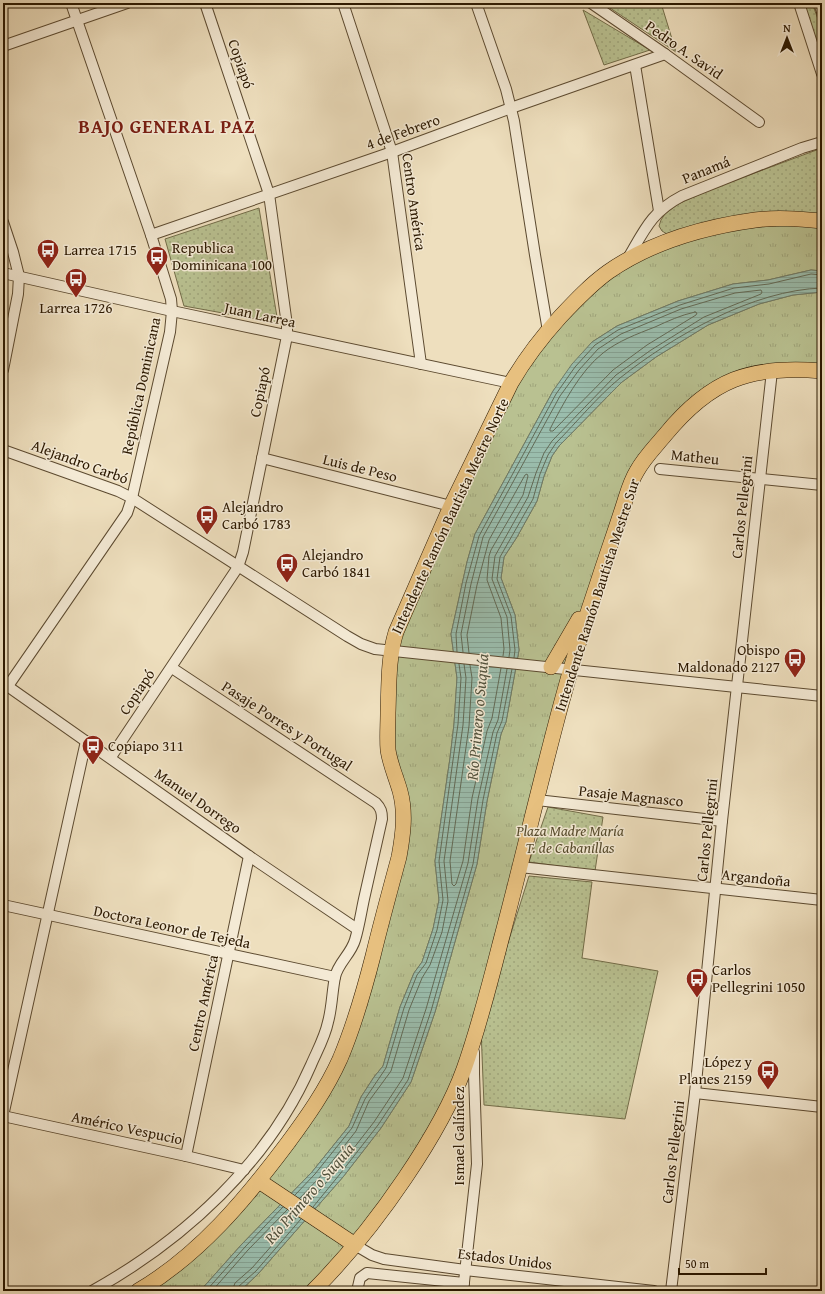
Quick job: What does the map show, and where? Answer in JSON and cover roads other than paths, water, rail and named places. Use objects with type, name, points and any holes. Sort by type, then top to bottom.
[{"type":"main road","name":"Intendente Ramón Bautista Mestre Norte","points":[[138,1291],[158,1279],[212,1234],[259,1181],[320,1096],[340,1059],[361,1000],[399,857],[404,823],[401,792],[390,757],[388,743],[391,652],[396,632],[451,506],[511,383],[529,354],[582,293],[608,272],[656,245],[720,226],[756,220],[791,219],[822,221]]},
{"type":"main road","name":"Intendente Ramón Bautista Mestre Sur","points":[[313,1291],[350,1242],[390,1199],[435,1130],[449,1105],[458,1084],[476,1029],[520,868],[570,669],[633,477],[644,460],[678,420],[708,392],[727,381],[743,375],[772,371],[822,371]]},
{"type":"main road","points":[[551,667],[594,594]]},
{"type":"main road","points":[[259,1181],[350,1242]]},
{"type":"street","name":"República Dominicana","points":[[4,685],[127,513],[132,498],[170,332],[172,311],[171,299],[151,235],[71,3]]},
{"type":"street","points":[[3,46],[127,3]]},
{"type":"street","name":"Copiapó","points":[[111,757],[172,668],[238,567],[243,552],[287,336],[287,325],[269,194],[205,3]]},
{"type":"street","name":"Centro América","points":[[343,3],[392,152],[421,364]]},
{"type":"street","points":[[476,3],[514,121],[548,331]]},
{"type":"street","name":"Pedro A. Savid","points":[[592,3],[759,122]]},
{"type":"street","points":[[799,3],[822,74]]},
{"type":"street","points":[[819,3],[822,12]]},
{"type":"street","name":"4 de Febrero","points":[[151,235],[392,152],[511,108],[665,54]]},
{"type":"street","points":[[635,64],[659,211]]},
{"type":"street","name":"Panamá","points":[[627,260],[651,220],[670,202],[802,148],[822,142]]},
{"type":"street","points":[[3,222],[19,276],[18,294],[3,370]]},
{"type":"street","name":"Juan Larrea","points":[[3,273],[287,336],[511,383]]},
{"type":"street","name":"Carlos Pellegrini","points":[[671,1291],[695,1093],[722,821],[772,371]]},
{"type":"street","name":"Alejandro Carbó","points":[[3,450],[118,491],[132,498],[361,644],[375,649],[391,652],[551,667],[822,696]]},
{"type":"street","name":"Luis de Peso","points":[[262,458],[451,506]]},
{"type":"street","name":"Matheu","points":[[660,469],[822,485]]},
{"type":"street","name":"Pasaje Porres y Portugal","points":[[172,668],[380,807],[382,812],[357,929]]},
{"type":"street","name":"Manuel Dorrego","points":[[4,685],[111,757],[249,856],[357,929]]},
{"type":"street","points":[[3,1116],[86,741]]},
{"type":"street","name":"Pasaje Magnasco","points":[[537,800],[722,821]]},
{"type":"street","name":"Centro América","points":[[186,1156],[249,856]]},
{"type":"street","name":"Argandoña","points":[[520,868],[822,900]]},
{"type":"street","name":"Doctora Leonor de Tejeda","points":[[3,905],[335,977]]},
{"type":"street","points":[[92,1291],[144,1260],[173,1238],[200,1214],[244,1170],[268,1140],[300,1090],[328,1023],[335,977],[340,965],[354,942],[357,929]]},
{"type":"street","name":"Ismael Galíndez","points":[[463,1287],[478,1164],[473,1062],[476,1029]]},
{"type":"street","points":[[695,1093],[822,1107]]},
{"type":"street","name":"Américo Vespucio","points":[[3,1116],[244,1170]]},
{"type":"street","name":"Estados Unidos","points":[[350,1242],[372,1255],[384,1259],[465,1270],[654,1291]]},
{"type":"street","points":[[357,1291],[360,1278],[367,1273],[463,1287]]},
{"type":"water","name":"Río Primero o Suquía","points":[[811,270],[822,271],[822,292],[793,295],[759,304],[708,325],[656,357],[622,382],[559,446],[552,456],[544,476],[537,501],[504,557],[501,578],[515,615],[519,650],[506,722],[501,734],[487,801],[477,864],[435,1012],[411,1082],[381,1128],[343,1177],[258,1274],[240,1291],[200,1291],[242,1244],[312,1172],[349,1126],[361,1097],[383,1066],[400,1007],[414,973],[422,962],[433,929],[439,900],[435,861],[450,758],[457,678],[451,634],[467,562],[475,534],[553,391],[572,364],[592,342],[617,326],[678,301],[733,284],[768,280]]},
{"type":"place","name":"Larrea 1715","points":[[48,270]]},
{"type":"place","name":"Republica Dominicana 100","points":[[157,276]]},
{"type":"place","name":"Larrea 1726","points":[[76,298]]},
{"type":"place","name":"Alejandro Carbó 1783","points":[[207,536]]},
{"type":"place","name":"Alejandro Carbó 1841","points":[[287,584]]},
{"type":"place","name":"Obispo Maldonado 2127","points":[[795,678]]},
{"type":"place","name":"Copiapo 311","points":[[93,766]]},
{"type":"place","name":"Carlos Pellegrini 1050","points":[[697,998]]},
{"type":"place","name":"López y Planes 2159","points":[[768,1090]]},
{"type":"district","name":"BAJO GENERAL PAZ","points":[[167,126]]},
{"type":"park label","name":"Plaza Madre María T. de Cabanillas","points":[[570,840]]}]
